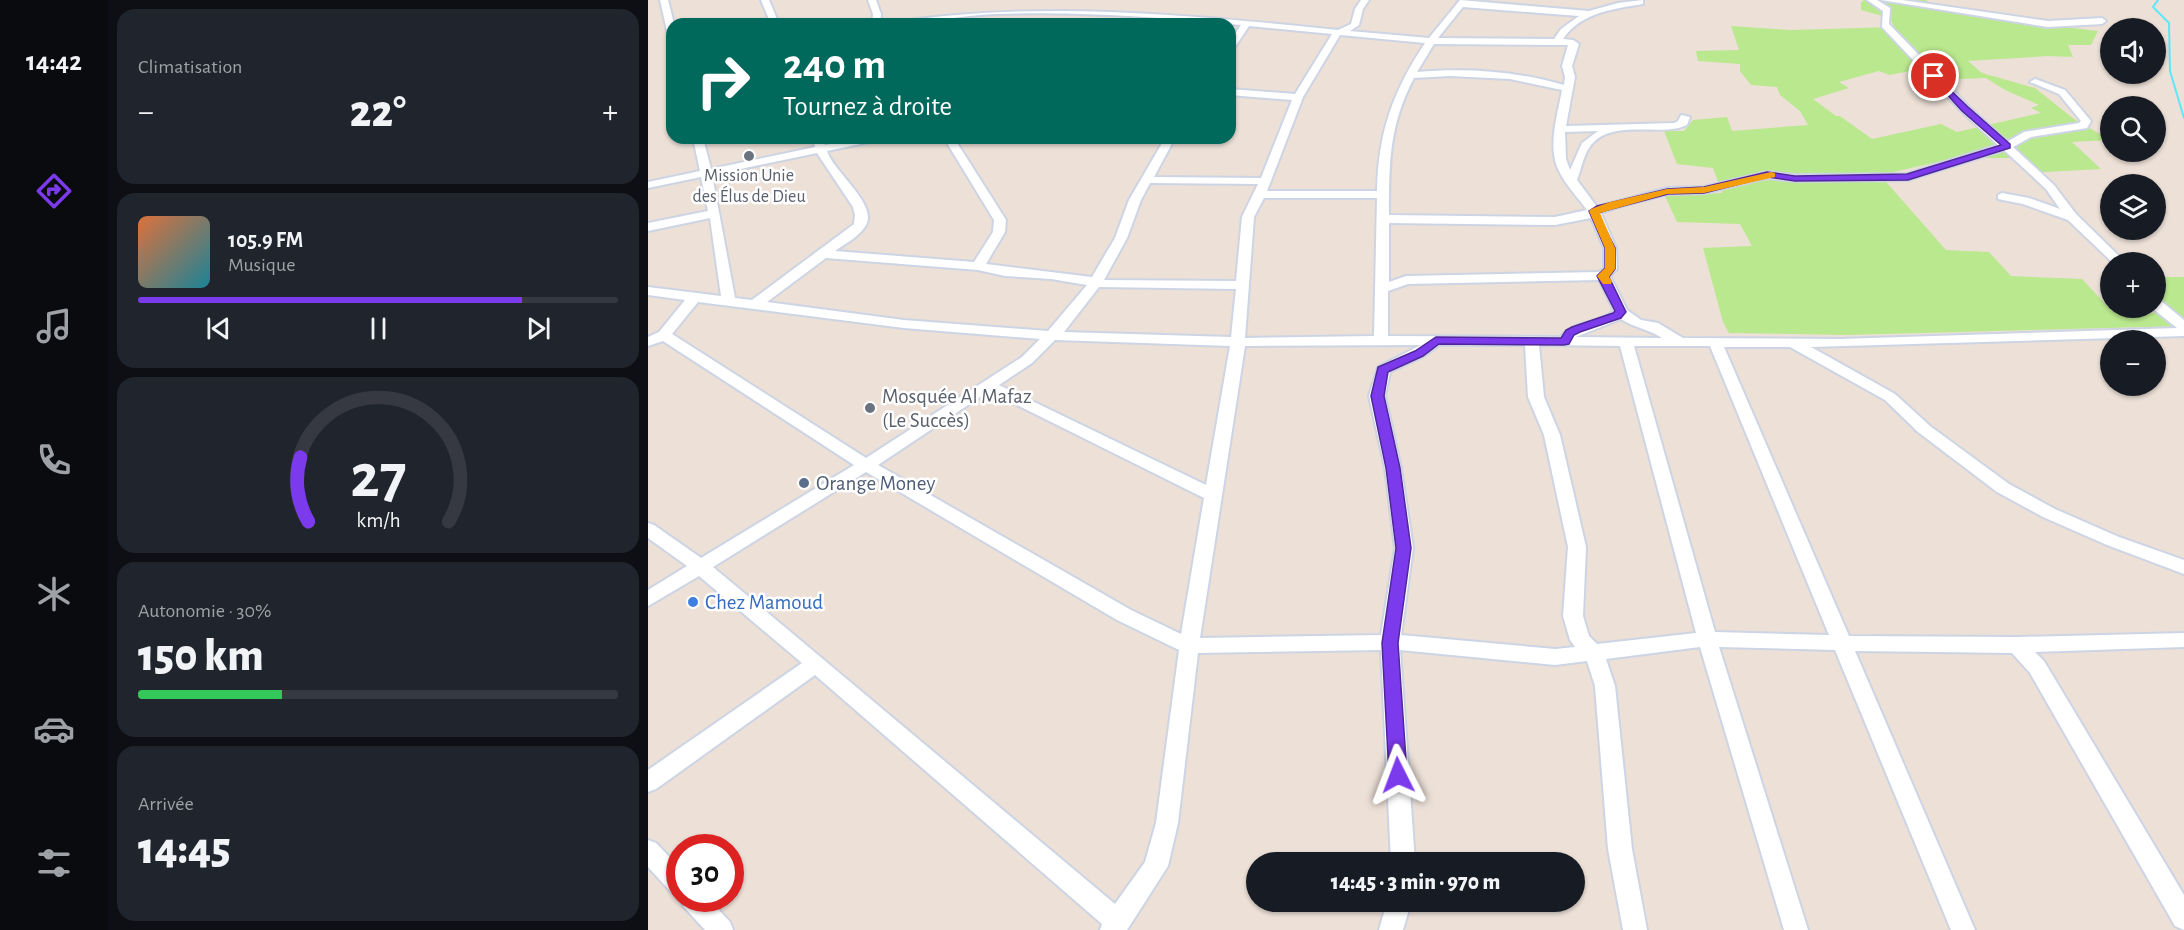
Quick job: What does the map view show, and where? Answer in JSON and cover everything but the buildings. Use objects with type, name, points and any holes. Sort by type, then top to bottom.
[{"type":"street","points":[[664,0],[668,18]]},
{"type":"street","points":[[765,0],[772,18]]},
{"type":"street","points":[[872,0],[877,18]]},
{"type":"street","points":[[648,529],[702,568],[816,664],[1115,926],[1156,866],[1167,823],[1212,495],[1238,342],[1248,217],[1263,188],[1298,97],[1337,33],[1355,24],[1364,0]]},
{"type":"street","points":[[1871,0],[1887,10],[1885,25],[1922,61],[1965,109],[2050,187],[2073,217],[2109,252]]},
{"type":"street","points":[[1885,0],[2048,24],[2100,21]]},
{"type":"street","points":[[1086,1],[1086,11]]},
{"type":"street","points":[[1381,340],[1385,144],[1391,121],[1410,75],[1429,41],[1462,2],[1531,4],[1588,14]]},
{"type":"street","points":[[1558,40],[1561,34],[1588,14],[1640,2]]},
{"type":"street","points":[[1140,13],[1154,4]]},
{"type":"street","points":[[942,18],[992,11],[1086,11],[1191,18]]},
{"type":"street","points":[[1236,22],[1429,41],[1558,40],[1574,44],[1567,66],[1570,77],[1560,129],[1560,159],[1571,180],[1594,211],[1610,248],[1610,269],[1603,276],[1406,280],[1382,289]]},
{"type":"street","points":[[1236,39],[1247,23]]},
{"type":"street","points":[[1410,75],[1447,72],[1523,76],[1568,89]]},
{"type":"street","points":[[1383,219],[1555,220],[1584,216],[1614,204],[1667,191],[1704,190],[1767,175],[1795,178],[1914,176],[2007,146],[2028,134],[2083,126],[2086,121],[2062,92],[2035,82]]},
{"type":"street","points":[[1236,92],[1298,97]]},
{"type":"street","points":[[1560,129],[1675,126],[1683,123],[1685,117]]},
{"type":"street","points":[[1571,180],[1582,147],[1597,135],[1617,127]]},
{"type":"street","points":[[700,144],[708,172],[729,302]]},
{"type":"street","points":[[648,185],[820,144],[824,158],[839,176],[861,214],[861,222],[855,230],[825,254],[753,306]]},
{"type":"street","points":[[953,144],[1000,220],[999,232],[978,266]]},
{"type":"street","points":[[648,599],[702,568],[866,465],[1027,360],[1053,336],[1096,282],[1121,238],[1135,200],[1166,144]]},
{"type":"street","points":[[1147,180],[1383,194]]},
{"type":"street","points":[[2002,197],[2049,208],[2073,217]]},
{"type":"street","points":[[648,227],[715,213]]},
{"type":"street","points":[[825,254],[978,266],[1005,272],[1052,275],[1102,284],[1241,285]]},
{"type":"street","points":[[1603,276],[1621,312],[1637,323],[1653,326],[1678,342]]},
{"type":"street","points":[[648,291],[904,324],[1053,336],[1238,342],[1381,340],[1791,342],[1993,339],[2184,332]]},
{"type":"street","points":[[694,298],[656,338],[866,465],[1124,615],[1190,646],[1414,642],[1556,657],[1707,639],[2017,645],[2184,640]]},
{"type":"street","points":[[1564,341],[1570,333],[1613,318],[1621,312]]},
{"type":"street","points":[[2166,312],[2184,327]]},
{"type":"street","points":[[1402,852],[1390,643],[1404,548],[1393,468],[1377,396],[1383,370],[1419,353],[1436,340]]},
{"type":"street","points":[[1533,341],[1536,397],[1552,435],[1577,547],[1573,616],[1580,640],[1594,653],[1605,686],[1620,849],[1635,930]]},
{"type":"street","points":[[1626,342],[1707,639],[1796,930]]},
{"type":"street","points":[[1715,342],[1963,930]]},
{"type":"street","points":[[1791,342],[1890,397],[1924,429],[2003,488],[2049,513],[2113,541],[2184,567]]},
{"type":"street","points":[[990,386],[1212,495]]},
{"type":"street","points":[[2017,645],[2043,676],[2184,918]]},
{"type":"street","points":[[648,782],[816,664]]},
{"type":"street","points":[[648,851],[666,870]]},
{"type":"street","points":[[705,912],[721,930]]},
{"type":"street","points":[[1391,930],[1396,912]]},
{"type":"green space","points":[[1864,0],[1926,0],[1932,5],[1998,19],[2098,31],[2091,45],[2068,45],[2073,57],[2048,56],[1968,61],[1982,73],[2035,88],[2074,119],[2100,134],[2100,141],[2072,142],[2101,169],[2027,173],[2012,158],[1955,158],[1880,175],[1946,250],[1989,252],[2011,276],[2082,279],[2100,298],[2100,318],[2166,318],[2166,314],[2174,314],[2166,305],[2166,277],[2184,277],[2184,326],[1847,335],[1729,333],[1723,322],[1703,248],[1752,246],[1740,224],[1677,222],[1665,196],[1722,193],[1713,168],[1677,164],[1664,131],[1684,131],[1693,120],[1727,117],[1732,131],[1808,125],[1800,111],[1780,95],[1777,87],[1751,85],[1740,71],[1740,64],[1698,61],[1696,51],[1739,50],[1731,26],[1791,30],[1894,27],[1890,18],[1861,10],[1861,2]],"holes":[[[1916,70],[1935,80],[1986,78],[2005,90],[2039,105],[2031,108],[2041,113],[1957,132],[1941,124],[1872,139],[1813,99],[1849,88],[1839,82],[1879,71],[1889,75]]]},
{"type":"waterway","points":[[2158,0],[2153,7],[2169,23],[2170,71],[2184,118]]},
{"type":"slow traffic","points":[[1607,281],[1603,276],[1610,269],[1610,248],[1595,218],[1594,211],[1667,191],[1704,190],[1771,175]]},
{"type":"place","name":"Mission Unie des Élus de Dieu","points":[[749,156]]},
{"type":"place","name":"Mosquée Al Mafaz (Le Succès)","points":[[870,408]]},
{"type":"place","name":"Orange Money","points":[[804,483]]},
{"type":"place","name":"Chez Mamoud","points":[[693,602]]},
{"type":"route","points":[[1398,775],[1390,643],[1404,548],[1393,468],[1377,396],[1383,370],[1419,353],[1436,340],[1564,341],[1576,329],[1617,316],[1621,312],[1618,303],[1603,276],[1610,269],[1610,248],[1595,218],[1594,211],[1601,208],[1667,191],[1704,190],[1767,175],[1795,178],[1908,177],[2007,146],[1947,92],[1934,76]]}]
